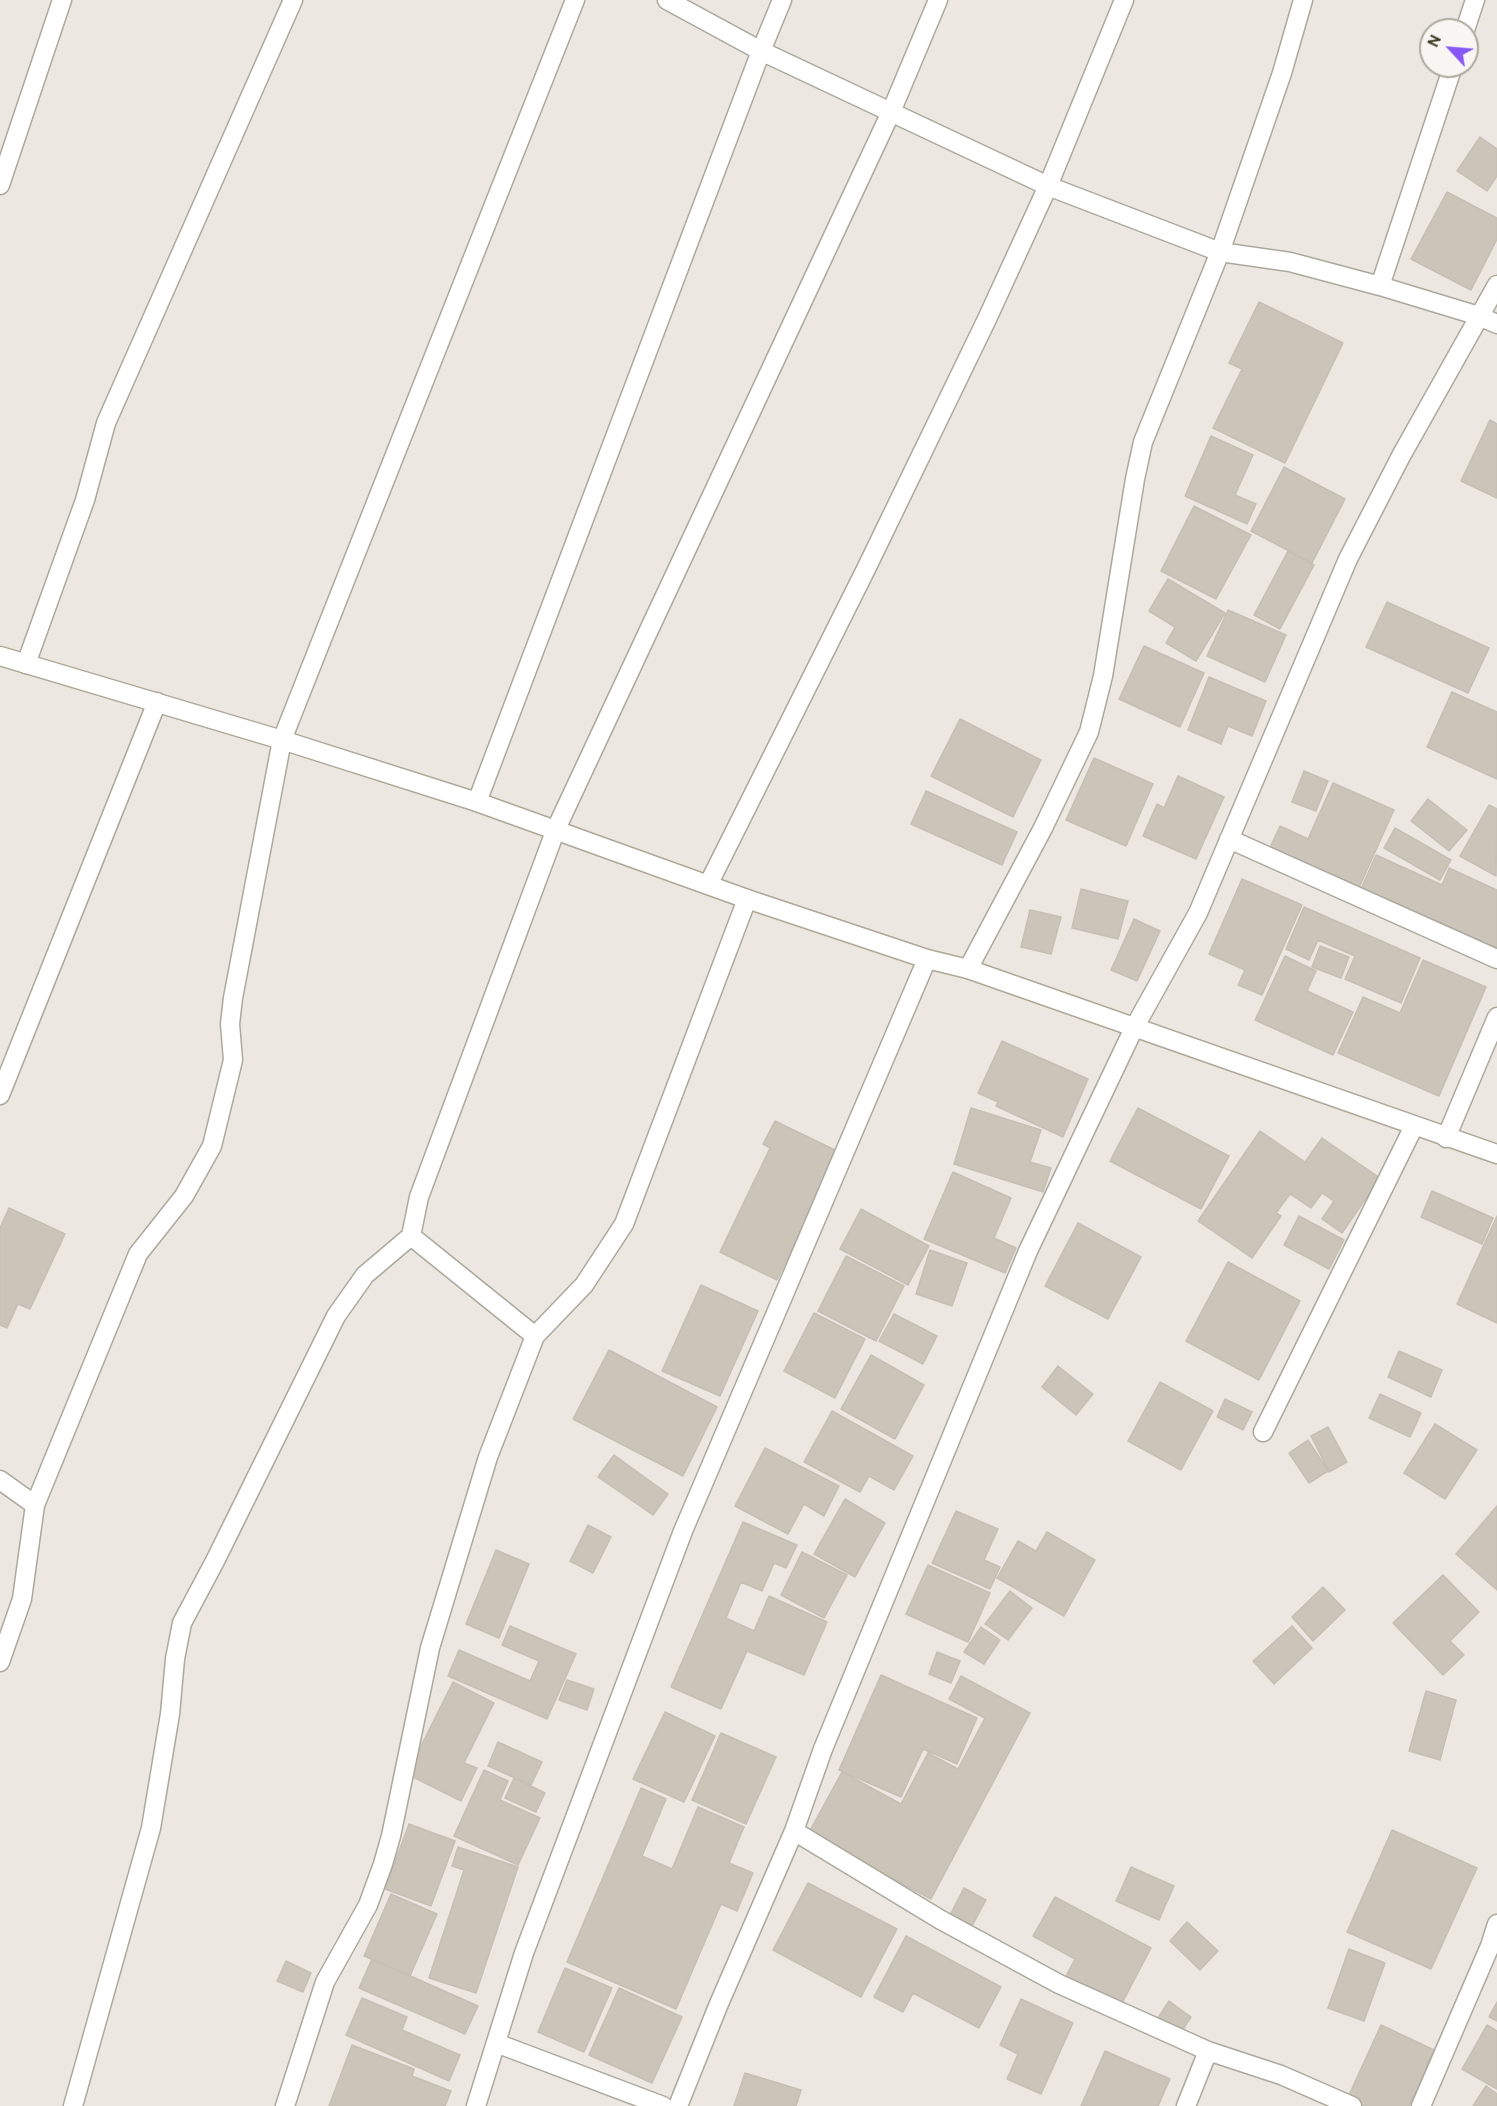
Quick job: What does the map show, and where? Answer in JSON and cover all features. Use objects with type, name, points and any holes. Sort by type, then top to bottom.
[{"type":"street","points":[[0,185],[62,0]]},
{"type":"street","points":[[26,664],[85,500],[106,423],[293,0]]},
{"type":"street","points":[[0,1662],[22,1599],[35,1505],[138,1254],[184,1196],[212,1146],[233,1059],[230,1024],[233,998],[282,740],[575,0]]},
{"type":"street","points":[[667,0],[761,51],[1048,186],[1220,252],[1290,262],[1380,286],[1479,316],[1497,324]]},
{"type":"street","points":[[477,802],[782,0]]},
{"type":"street","points":[[73,2106],[151,1828],[182,1623],[336,1316],[365,1275],[411,1236],[419,1197],[556,829],[891,112],[938,0]]},
{"type":"street","points":[[708,885],[866,569],[982,329],[1048,186],[1124,0]]},
{"type":"street","points":[[968,969],[1043,828],[1089,732],[1103,676],[1143,442],[1220,252],[1282,73],[1303,0]]},
{"type":"street","points":[[1470,18],[1476,0]]},
{"type":"street","points":[[1380,286],[1450,78]]},
{"type":"street","points":[[678,2106],[718,2006],[794,1831],[823,1749],[1028,1251],[1134,1028],[1198,913],[1348,559],[1401,456],[1497,285]]},
{"type":"street","points":[[0,656],[282,740],[477,802],[747,899],[927,959],[968,969],[1497,1154]]},
{"type":"street","points":[[0,1095],[157,702]]},
{"type":"street","points":[[1229,839],[1497,959]]},
{"type":"street","points":[[285,2106],[325,1982],[368,1905],[383,1864],[391,1836],[430,1648],[488,1457],[535,1336],[584,1285],[624,1224],[747,899]]},
{"type":"street","points":[[476,2106],[524,1953],[682,1530],[927,959]]},
{"type":"street","points":[[1446,1138],[1497,1017]]},
{"type":"street","points":[[1263,1432],[1414,1126]]},
{"type":"street","points":[[411,1236],[535,1336]]},
{"type":"street","points":[[0,1480],[35,1505]]},
{"type":"street","points":[[794,1831],[1005,1956],[1059,1984],[1208,2051],[1281,2075],[1352,2106]]},
{"type":"street","points":[[1421,2106],[1490,1946],[1497,1924]]},
{"type":"street","points":[[496,2043],[663,2106]]},
{"type":"street","points":[[1186,2106],[1208,2051]]},
{"type":"building","points":[[1480,137],[1497,149],[1497,176],[1487,191],[1457,171]]},
{"type":"building","points":[[1447,192],[1497,218],[1497,239],[1471,290],[1411,259]]},
{"type":"building","points":[[1259,302],[1343,343],[1285,463],[1213,428],[1242,369],[1229,363]]},
{"type":"building","points":[[1490,420],[1497,424],[1497,498],[1461,481]]},
{"type":"building","points":[[1211,436],[1253,455],[1235,495],[1256,504],[1247,524],[1185,496]]},
{"type":"building","points":[[1284,467],[1345,499],[1312,563],[1251,531]]},
{"type":"building","points":[[1194,506],[1251,535],[1216,599],[1161,571]]},
{"type":"building","points":[[1288,551],[1314,565],[1280,629],[1254,615]]},
{"type":"building","points":[[1168,579],[1225,613],[1196,661],[1166,643],[1175,627],[1149,611]]},
{"type":"building","points":[[1387,602],[1489,648],[1468,693],[1366,647]]},
{"type":"building","points":[[1228,610],[1286,635],[1265,682],[1207,656]]},
{"type":"building","points":[[1144,646],[1204,673],[1180,727],[1119,699]]},
{"type":"building","points":[[1209,677],[1266,701],[1252,736],[1228,726],[1221,744],[1188,730]]},
{"type":"building","points":[[1452,692],[1497,712],[1497,779],[1427,747]]},
{"type":"building","points":[[960,719],[1041,760],[1013,817],[931,776]]},
{"type":"building","points":[[1094,758],[1153,784],[1126,846],[1066,820]]},
{"type":"building","points":[[1304,771],[1328,781],[1316,811],[1292,802]]},
{"type":"building","points":[[1178,776],[1224,797],[1196,859],[1143,836],[1157,804],[1164,808]]},
{"type":"building","points":[[1333,783],[1394,810],[1357,892],[1268,852],[1280,826],[1308,839]]},
{"type":"building","points":[[926,791],[1017,832],[1002,865],[911,824]]},
{"type":"building","points":[[1428,799],[1467,830],[1449,851],[1411,821]]},
{"type":"building","points":[[1489,805],[1497,809],[1496,876],[1460,856]]},
{"type":"building","points":[[1395,828],[1451,860],[1440,880],[1384,848]]},
{"type":"building","points":[[1376,855],[1442,885],[1449,868],[1497,890],[1497,954],[1360,891]]},
{"type":"building","points":[[1242,879],[1302,905],[1262,995],[1238,985],[1245,970],[1209,954]]},
{"type":"building","points":[[1081,889],[1128,901],[1118,939],[1072,928]]},
{"type":"building","points":[[1304,907],[1420,958],[1401,1003],[1345,979],[1355,956],[1318,940],[1309,960],[1286,949]]},
{"type":"building","points":[[1030,910],[1061,917],[1051,954],[1021,947]]},
{"type":"building","points":[[1134,919],[1160,931],[1137,981],[1111,970]]},
{"type":"building","points":[[1320,946],[1349,957],[1341,978],[1312,967]]},
{"type":"building","points":[[1285,956],[1316,971],[1307,991],[1353,1012],[1333,1055],[1255,1020]]},
{"type":"building","points":[[1423,960],[1486,987],[1439,1096],[1338,1053],[1363,997],[1400,1013]]},
{"type":"building","points":[[1002,1041],[1088,1079],[1063,1137],[996,1106],[998,1102],[978,1093]]},
{"type":"building","points":[[971,1108],[1041,1130],[1030,1162],[1051,1168],[1043,1192],[954,1164]]},
{"type":"building","points":[[1138,1108],[1229,1156],[1201,1209],[1110,1161]]},
{"type":"building","points":[[775,1121],[839,1152],[777,1280],[720,1252],[770,1148],[763,1144]]},
{"type":"building","points":[[1260,1131],[1305,1162],[1322,1138],[1380,1178],[1342,1233],[1322,1219],[1334,1201],[1322,1193],[1311,1208],[1290,1194],[1276,1213],[1281,1216],[1252,1258],[1198,1221]]},
{"type":"building","points":[[953,1172],[1011,1198],[994,1238],[1016,1248],[1005,1273],[924,1239]]},
{"type":"building","points":[[1432,1191],[1493,1218],[1482,1244],[1421,1217]]},
{"type":"building","points":[[9,1208],[65,1234],[30,1309],[18,1304],[7,1328],[0,1325],[0,1228]]},
{"type":"building","points":[[861,1209],[929,1246],[908,1285],[840,1249]]},
{"type":"building","points":[[1299,1216],[1344,1240],[1329,1269],[1284,1245]]},
{"type":"building","points":[[1497,1216],[1497,1323],[1457,1304]]},
{"type":"building","points":[[1078,1223],[1141,1257],[1108,1319],[1045,1286]]},
{"type":"building","points":[[930,1250],[967,1263],[952,1306],[916,1294]]},
{"type":"building","points":[[846,1256],[904,1286],[876,1341],[818,1311]]},
{"type":"building","points":[[1228,1262],[1300,1301],[1259,1380],[1186,1341]]},
{"type":"building","points":[[701,1285],[758,1311],[720,1396],[662,1371]]},
{"type":"building","points":[[814,1313],[865,1339],[835,1398],[784,1371]]},
{"type":"building","points":[[894,1314],[937,1336],[923,1364],[879,1341]]},
{"type":"building","points":[[609,1350],[717,1407],[683,1476],[573,1419]]},
{"type":"building","points":[[1399,1351],[1442,1370],[1431,1397],[1388,1377]]},
{"type":"building","points":[[871,1355],[924,1385],[895,1439],[841,1409]]},
{"type":"building","points":[[1058,1366],[1093,1394],[1076,1415],[1042,1387]]},
{"type":"building","points":[[1160,1382],[1213,1411],[1181,1470],[1128,1441]]},
{"type":"building","points":[[1380,1394],[1421,1413],[1410,1437],[1369,1418]]},
{"type":"building","points":[[1225,1399],[1252,1412],[1243,1430],[1217,1417]]},
{"type":"building","points":[[832,1411],[913,1456],[894,1490],[869,1476],[860,1492],[804,1462]]},
{"type":"building","points":[[1435,1424],[1477,1450],[1445,1499],[1404,1473]]},
{"type":"building","points":[[1328,1427],[1347,1462],[1329,1472],[1311,1436]]},
{"type":"building","points":[[1308,1440],[1328,1471],[1309,1483],[1289,1453]]},
{"type":"building","points":[[765,1448],[839,1486],[824,1516],[804,1504],[788,1534],[735,1506]]},
{"type":"building","points":[[614,1455],[668,1494],[653,1515],[598,1477]]},
{"type":"building","points":[[845,1499],[885,1523],[855,1577],[814,1554]]},
{"type":"building","points":[[1497,1506],[1497,1590],[1456,1554]]},
{"type":"building","points":[[956,1511],[998,1529],[984,1560],[1000,1567],[990,1589],[932,1563]]},
{"type":"building","points":[[743,1522],[797,1545],[786,1568],[774,1563],[762,1591],[741,1582],[726,1618],[754,1631],[769,1596],[827,1622],[804,1675],[747,1651],[721,1709],[671,1687]]},
{"type":"building","points":[[588,1525],[611,1537],[593,1573],[570,1561]]},
{"type":"building","points":[[1047,1532],[1095,1560],[1064,1616],[997,1578],[1018,1541],[1036,1551]]},
{"type":"building","points":[[496,1550],[529,1564],[499,1638],[466,1624]]},
{"type":"building","points":[[802,1552],[847,1575],[824,1618],[781,1595]]},
{"type":"building","points":[[928,1565],[990,1593],[968,1642],[906,1614]]},
{"type":"building","points":[[1443,1575],[1479,1612],[1450,1641],[1464,1655],[1443,1675],[1393,1623]]},
{"type":"building","points":[[1323,1587],[1345,1610],[1313,1641],[1292,1617]]},
{"type":"building","points":[[1010,1591],[1032,1608],[1008,1640],[985,1624]]},
{"type":"building","points":[[510,1626],[576,1654],[547,1719],[448,1676],[459,1650],[530,1681],[539,1661],[502,1645]]},
{"type":"building","points":[[1292,1626],[1312,1648],[1274,1684],[1253,1661]]},
{"type":"building","points":[[981,1627],[1000,1640],[984,1664],[964,1652]]},
{"type":"building","points":[[937,1652],[960,1661],[951,1683],[929,1674]]},
{"type":"building","points":[[881,1675],[977,1718],[957,1764],[923,1749],[901,1797],[839,1770]]},
{"type":"building","points":[[961,1676],[1030,1713],[931,1899],[808,1834],[842,1772],[901,1804],[928,1753],[958,1769],[985,1718],[949,1699]]},
{"type":"building","points":[[567,1680],[594,1689],[587,1710],[559,1700]]},
{"type":"building","points":[[453,1682],[494,1703],[464,1763],[477,1768],[461,1801],[407,1774]]},
{"type":"building","points":[[1426,1691],[1456,1700],[1440,1760],[1409,1751]]},
{"type":"building","points":[[665,1712],[715,1736],[684,1802],[633,1779]]},
{"type":"building","points":[[721,1733],[776,1757],[746,1824],[692,1800]]},
{"type":"building","points":[[498,1742],[542,1762],[531,1785],[488,1766]]},
{"type":"building","points":[[484,1770],[508,1781],[500,1800],[540,1818],[518,1865],[454,1836]]},
{"type":"building","points":[[514,1778],[545,1793],[536,1812],[505,1798]]},
{"type":"building","points":[[641,1788],[666,1799],[642,1856],[672,1869],[698,1807],[744,1827],[729,1863],[753,1873],[737,1911],[721,1904],[676,2009],[567,1962]]},
{"type":"building","points":[[409,1824],[455,1841],[431,1906],[385,1889]]},
{"type":"building","points":[[1392,1830],[1477,1868],[1431,1969],[1347,1932]]},
{"type":"building","points":[[458,1847],[518,1867],[476,1993],[429,1978],[464,1870],[452,1866]]},
{"type":"building","points":[[1131,1867],[1174,1886],[1159,1920],[1116,1901]]},
{"type":"building","points":[[808,1883],[897,1929],[861,1997],[773,1950]]},
{"type":"building","points":[[964,1888],[986,1900],[972,1926],[950,1915]]},
{"type":"building","points":[[391,1894],[437,1914],[410,1976],[364,1956]]},
{"type":"building","points":[[1055,1897],[1151,1948],[1120,2007],[1065,1978],[1075,1959],[1033,1936]]},
{"type":"building","points":[[1187,1922],[1218,1951],[1200,1970],[1170,1941]]},
{"type":"building","points":[[906,1936],[1001,1987],[979,2028],[913,1993],[903,2012],[874,1997]]},
{"type":"building","points":[[1349,1949],[1385,1963],[1364,2021],[1328,2008]]},
{"type":"building","points":[[372,1959],[478,2006],[465,2034],[359,1988]]},
{"type":"building","points":[[286,1961],[311,1973],[303,1992],[277,1981]]},
{"type":"building","points":[[565,1968],[612,1988],[584,2052],[538,2032]]},
{"type":"building","points":[[619,1988],[682,2017],[652,2083],[589,2055]]},
{"type":"building","points":[[362,1998],[407,2017],[402,2030],[460,2055],[449,2081],[346,2035]]},
{"type":"building","points":[[1021,1999],[1073,2023],[1041,2094],[1007,2079],[1018,2054],[1000,2045]]},
{"type":"building","points":[[1169,2001],[1191,2017],[1176,2040],[1154,2024]]},
{"type":"building","points":[[1497,2002],[1497,2021],[1489,2017]]},
{"type":"building","points":[[1381,2025],[1434,2050],[1409,2106],[1344,2106]]},
{"type":"building","points":[[1487,2025],[1497,2031],[1497,2089],[1462,2069]]},
{"type":"building","points":[[352,2045],[414,2069],[412,2076],[451,2091],[445,2106],[329,2106]]},
{"type":"building","points":[[1105,2051],[1170,2079],[1158,2106],[1081,2106]]},
{"type":"building","points":[[745,2073],[801,2090],[796,2106],[734,2106]]},
{"type":"building","points":[[1486,2086],[1497,2094],[1497,2106],[1473,2106]]}]
